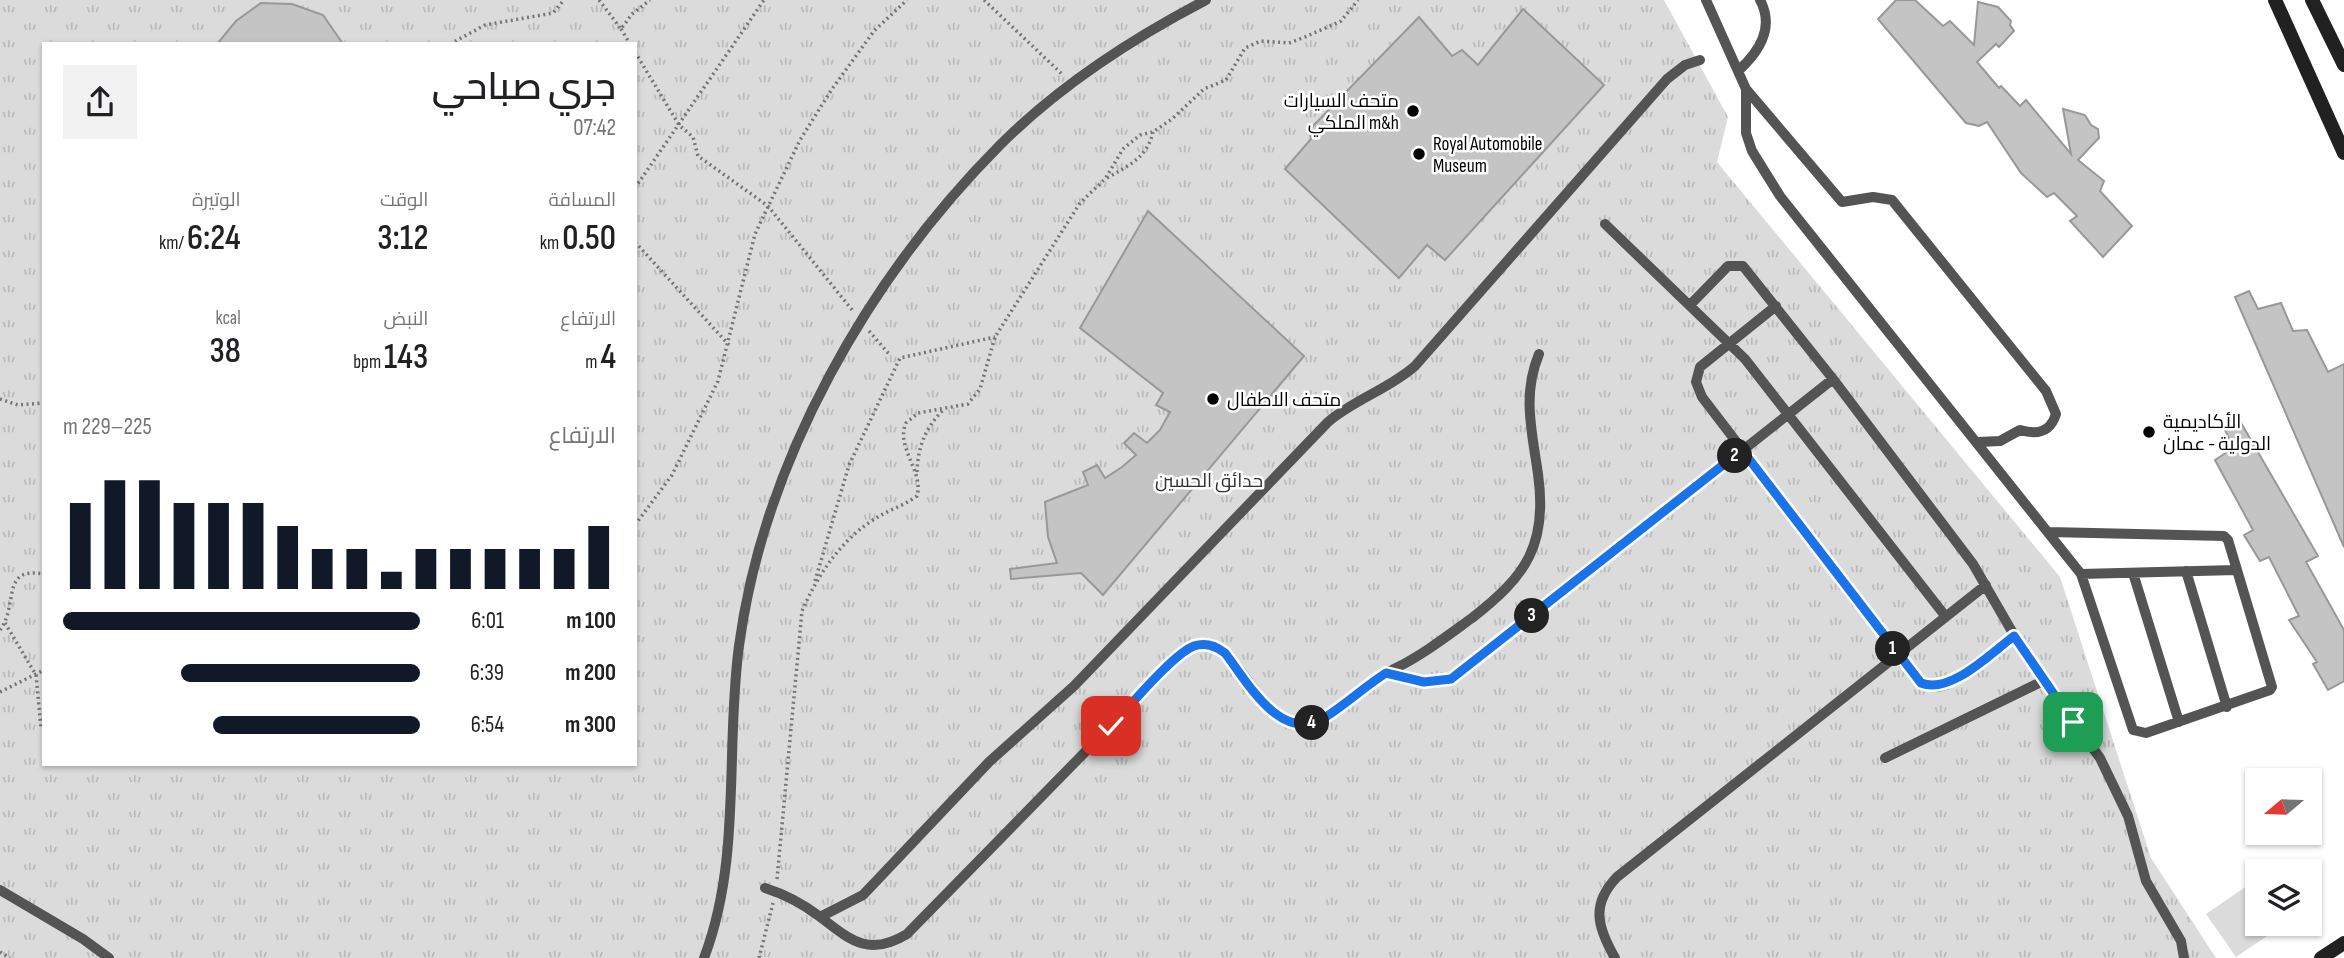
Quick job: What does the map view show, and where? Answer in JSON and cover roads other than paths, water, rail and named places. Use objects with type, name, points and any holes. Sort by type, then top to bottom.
[{"type":"main road","points":[[2275,0],[2344,153]]},
{"type":"main road","points":[[2312,0],[2344,65]]},
{"type":"main road","points":[[2321,958],[2344,943]]},
{"type":"lane","points":[[704,958],[712,939],[725,875],[738,647],[748,595],[785,474],[815,405],[860,320],[940,213],[1000,144],[1072,84],[1206,0]]},
{"type":"lane","points":[[1706,0],[1746,89],[1842,202],[1873,197],[1892,200],[2054,405],[2053,423],[2045,430],[2031,434],[2020,430],[2000,441],[1979,442]]},
{"type":"lane","points":[[1738,71],[1763,41],[1766,22],[1760,0]]},
{"type":"lane","points":[[820,917],[863,895],[989,762],[1089,670],[1328,422],[1357,401],[1393,383],[1416,366],[1667,79],[1685,65],[1700,60]]},
{"type":"lane","points":[[1746,89],[1746,133],[1752,151],[1780,196],[1979,442],[2081,574],[2133,730],[2146,733],[2263,695],[2272,687],[2228,540],[2224,536],[2049,532]]},
{"type":"lane","points":[[1605,224],[1729,342],[1946,617]]},
{"type":"lane","points":[[1690,304],[1724,270],[1738,265],[1747,269],[1833,379],[1986,585],[2043,681],[2111,777],[2127,816],[2146,881],[2181,941],[2184,958]]},
{"type":"lane","points":[[1776,306],[1700,367],[1696,382],[1702,397],[1921,683],[1938,687],[1946,685],[2014,636]]},
{"type":"lane","points":[[770,889],[820,917],[846,939],[858,943],[884,944],[906,934],[1179,656],[1193,647],[1210,645],[1218,648],[1270,710],[1289,723],[1301,724],[1323,718],[1386,673],[1430,649],[1501,595],[1530,559],[1539,529],[1541,499],[1529,421],[1529,389],[1539,354]]},
{"type":"lane","points":[[1386,673],[1433,683],[1459,674],[1833,379]]},
{"type":"lane","points":[[2081,574],[2236,570]]},
{"type":"lane","points":[[2186,571],[2227,707]]},
{"type":"lane","points":[[2133,573],[2179,722]]},
{"type":"lane","points":[[1615,958],[1598,922],[1599,903],[1609,885],[1986,585]]},
{"type":"lane","points":[[1885,758],[2043,681]]},
{"type":"lane","points":[[0,890],[109,958]]},
{"type":"place","name":"متحف السيارات الملكي m&h","points":[[1413,111]]},
{"type":"place","name":"Royal Automobile Museum","points":[[1419,154]]},
{"type":"place","name":"متحف الاطفال","points":[[1213,399]]},
{"type":"place","name":"الأكاديمية الدولية - عمان","points":[[2149,432]]},
{"type":"park label","name":"حدائق الحسين","points":[[1209,480]]}]
